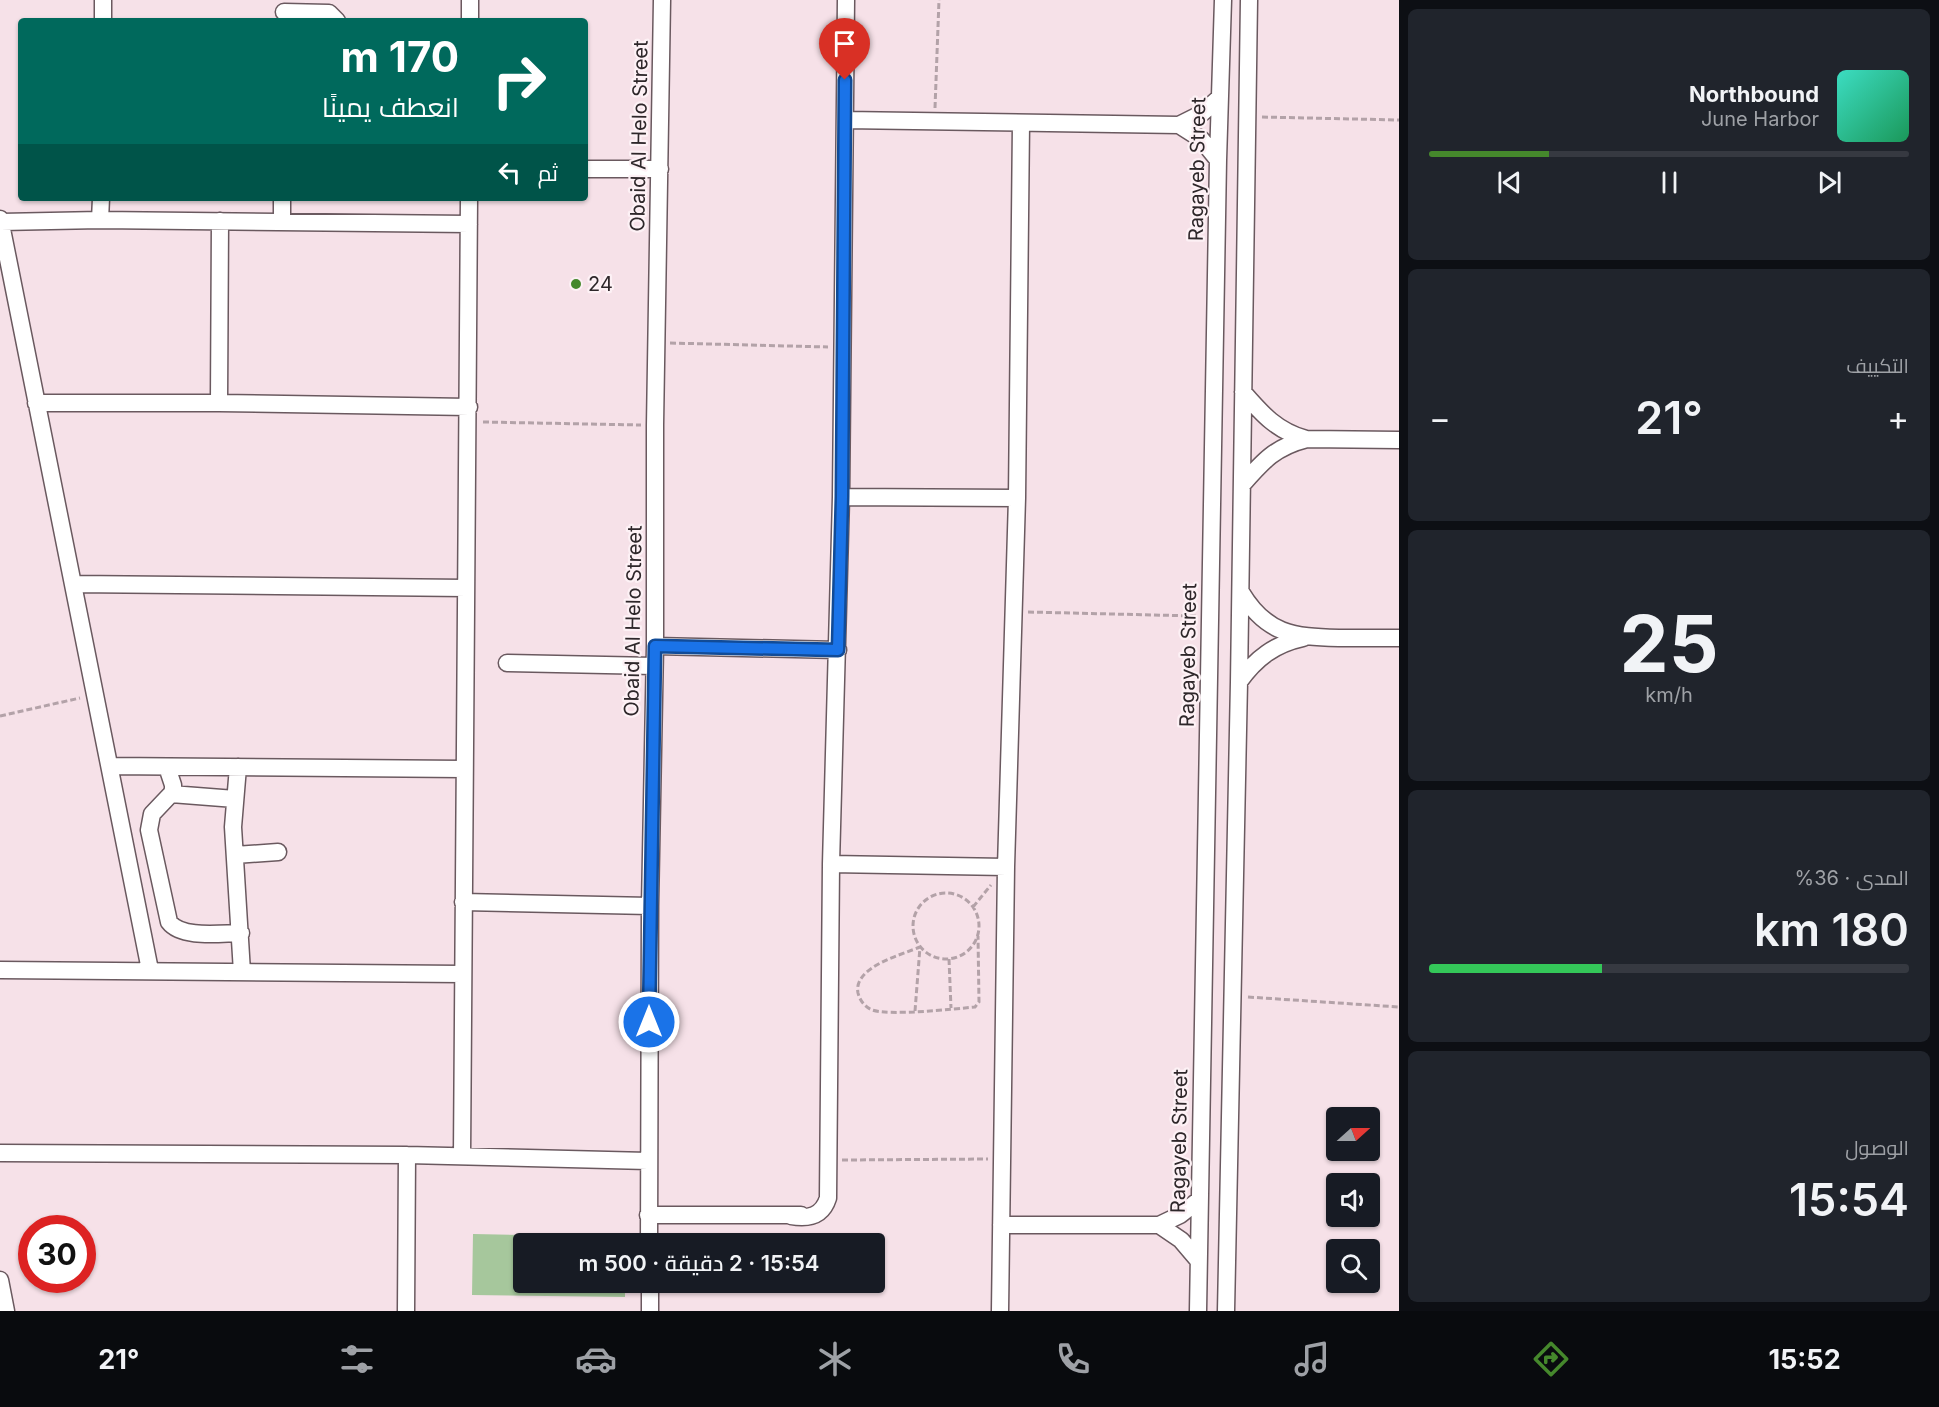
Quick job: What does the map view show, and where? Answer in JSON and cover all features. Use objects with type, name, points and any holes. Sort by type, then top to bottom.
[{"type":"street","points":[[103,0],[103,18]]},
{"type":"street","points":[[470,0],[470,18]]},
{"type":"street","name":"Obaid Al Helo Street","points":[[649,1233],[650,906],[662,0]]},
{"type":"street","points":[[648,1215],[802,1215],[817,1206],[822,1198],[827,1167],[831,864],[842,497],[846,0]]},
{"type":"street","name":"Ragayeb Street","points":[[1198,1311],[1219,98],[1223,0]]},
{"type":"street","points":[[1226,1311],[1239,682],[1249,0]]},
{"type":"street","points":[[284,11],[329,13],[334,18]]},
{"type":"street","points":[[845,120],[1179,125],[1201,114],[1219,98]]},
{"type":"street","points":[[1000,1311],[1006,867],[1017,498],[1021,123]]},
{"type":"street","points":[[1179,125],[1201,139],[1218,160]]},
{"type":"street","points":[[588,169],[660,169]]},
{"type":"street","points":[[100,220],[101,201]]},
{"type":"street","points":[[282,201],[282,222]]},
{"type":"street","points":[[462,1156],[469,201]]},
{"type":"street","points":[[150,970],[0,220],[469,224]]},
{"type":"street","points":[[219,403],[220,221]]},
{"type":"street","points":[[1243,392],[1270,422],[1282,430],[1307,439]]},
{"type":"street","points":[[36,403],[219,403],[469,414]]},
{"type":"street","points":[[1242,485],[1257,467],[1274,453],[1293,442],[1307,439],[1399,440]]},
{"type":"street","points":[[842,497],[1017,498]]},
{"type":"street","points":[[74,584],[466,588]]},
{"type":"street","points":[[1240,592],[1249,606],[1275,628],[1307,638]]},
{"type":"street","points":[[1239,682],[1249,668],[1275,647],[1290,641],[1307,638],[1399,638]]},
{"type":"street","points":[[655,646],[838,650]]},
{"type":"street","points":[[507,663],[654,666]]},
{"type":"street","points":[[110,766],[464,769]]},
{"type":"street","points":[[167,767],[173,785],[171,794],[152,814],[149,825],[170,922],[173,927],[185,932],[241,933]]},
{"type":"street","points":[[238,767],[233,827],[242,972]]},
{"type":"street","points":[[171,794],[235,799]]},
{"type":"street","points":[[235,855],[278,852]]},
{"type":"street","points":[[831,864],[1006,867]]},
{"type":"street","points":[[463,902],[650,906]]},
{"type":"street","points":[[0,970],[462,974]]},
{"type":"street","points":[[0,1153],[407,1155],[648,1161]]},
{"type":"street","points":[[406,1311],[407,1155]]},
{"type":"street","points":[[1001,1225],[1159,1225],[1180,1215],[1199,1200]]},
{"type":"street","points":[[1159,1225],[1181,1240],[1198,1260]]},
{"type":"street","points":[[0,1281],[6,1311]]},
{"type":"street","points":[[650,1293],[650,1311]]},
{"type":"path","points":[[934,122],[939,0]]},
{"type":"path","points":[[1248,117],[1399,120]]},
{"type":"path","points":[[657,343],[842,347]]},
{"type":"path","points":[[469,414],[656,425]]},
{"type":"path","points":[[1013,611],[1210,616]]},
{"type":"path","points":[[0,716],[96,694]]},
{"type":"path","points":[[920,947],[867,970],[860,977],[857,986],[858,996],[863,1004],[871,1010],[880,1012],[975,1006],[979,1002],[979,926],[978,916],[973,907],[960,895],[942,893],[926,899],[915,913],[913,930],[920,947],[928,954],[938,958],[950,959],[967,952],[978,936]]},
{"type":"path","points":[[915,1011],[920,947]]},
{"type":"path","points":[[950,959],[951,1009]]},
{"type":"path","points":[[1232,996],[1399,1007]]},
{"type":"path","points":[[827,1167],[1002,1158]]},
{"type":"building","points":[[473,1234],[513,1235],[513,1293],[625,1293],[625,1297],[472,1295]]},
{"type":"place","name":"24","points":[[576,284]]},
{"type":"route","points":[[649,1022],[655,646],[838,650],[842,497],[845,80]]}]
